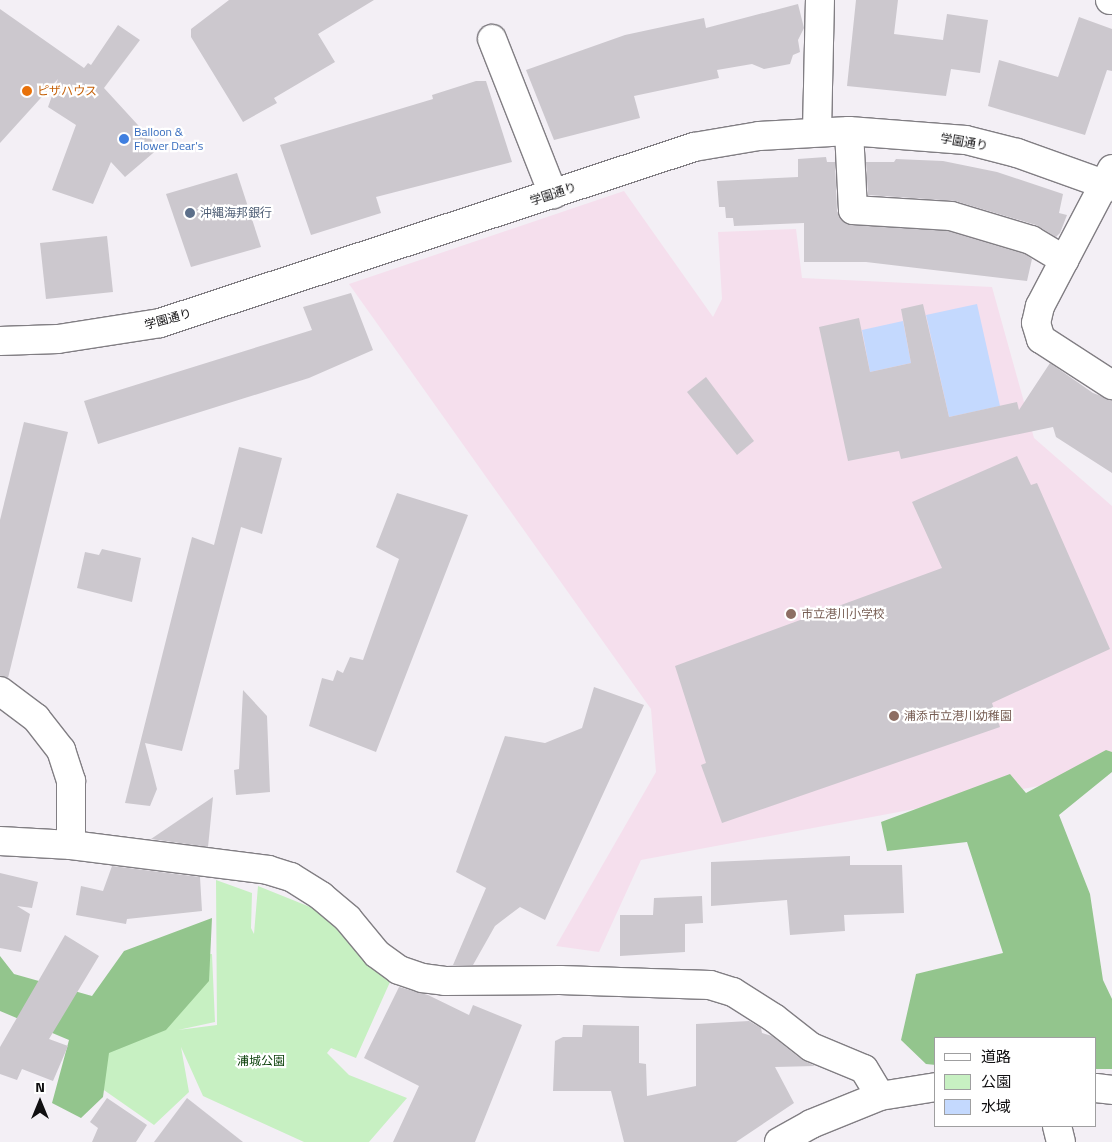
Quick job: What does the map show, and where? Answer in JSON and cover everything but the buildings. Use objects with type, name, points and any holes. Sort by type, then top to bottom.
[{"type":"street","points":[[817,131],[820,0]]},
{"type":"street","points":[[492,40],[553,194]]},
{"type":"street","name":"学園通り","points":[[0,341],[58,339],[160,323],[694,147],[817,131],[849,131],[966,140],[1109,180]]},
{"type":"street","points":[[849,131],[853,210],[951,216],[1031,240],[1064,260]]},
{"type":"street","points":[[1109,180],[1040,306],[1036,323],[1041,339],[1112,385]]},
{"type":"street","points":[[0,691],[36,718],[61,750],[71,781],[71,845]]},
{"type":"street","points":[[0,841],[71,845],[268,870],[291,877],[321,896],[392,965],[422,978],[445,981],[560,980],[710,984],[733,992],[765,1012],[811,1048],[864,1068],[880,1096]]},
{"type":"street","points":[[780,1142],[811,1124],[880,1096],[934,1087]]},
{"type":"street","points":[[1097,1088],[1112,1090]]},
{"type":"street","points":[[1057,1127],[1061,1142]]},
{"type":"shaded area","points":[[624,191],[713,317],[722,299],[718,232],[796,229],[802,278],[992,287],[1034,438],[1112,506],[1112,753],[1060,782],[641,860],[599,952],[556,946],[656,772],[651,709],[349,284]]},
{"type":"green space","points":[[1106,750],[1112,752],[1112,772],[1059,815],[1090,894],[1103,980],[1112,999],[1112,1069],[1097,1069],[1097,1037],[934,1037],[934,1065],[926,1064],[901,1040],[916,974],[1003,953],[967,842],[887,851],[881,822],[1010,774],[1026,793]]},
{"type":"green space","name":"浦城公園","points":[[216,880],[252,893],[251,928],[254,934],[258,886],[325,913],[390,982],[356,1058],[331,1048],[327,1053],[349,1075],[407,1098],[369,1142],[304,1142],[203,1096],[181,1047],[189,1092],[154,1125],[101,1088],[100,1044],[173,957],[212,954],[215,1022],[178,1030],[217,1025]]},
{"type":"green space","points":[[212,918],[209,981],[166,1030],[109,1053],[103,1097],[81,1118],[52,1103],[69,1040],[0,1011],[0,956],[14,974],[92,996],[124,951]]},
{"type":"water","points":[[977,304],[1000,406],[949,417],[926,315]]},
{"type":"water","points":[[903,321],[911,363],[870,372],[862,330]]},
{"type":"place","name":"ピザハウス","points":[[27,91]]},
{"type":"place","name":"Balloon & Flower Dear's","points":[[124,139]]},
{"type":"place","name":"沖縄海邦銀行","points":[[190,213]]},
{"type":"place","name":"市立港川小学校","points":[[791,614]]},
{"type":"place","name":"浦添市立港川幼稚園","points":[[894,716]]}]
